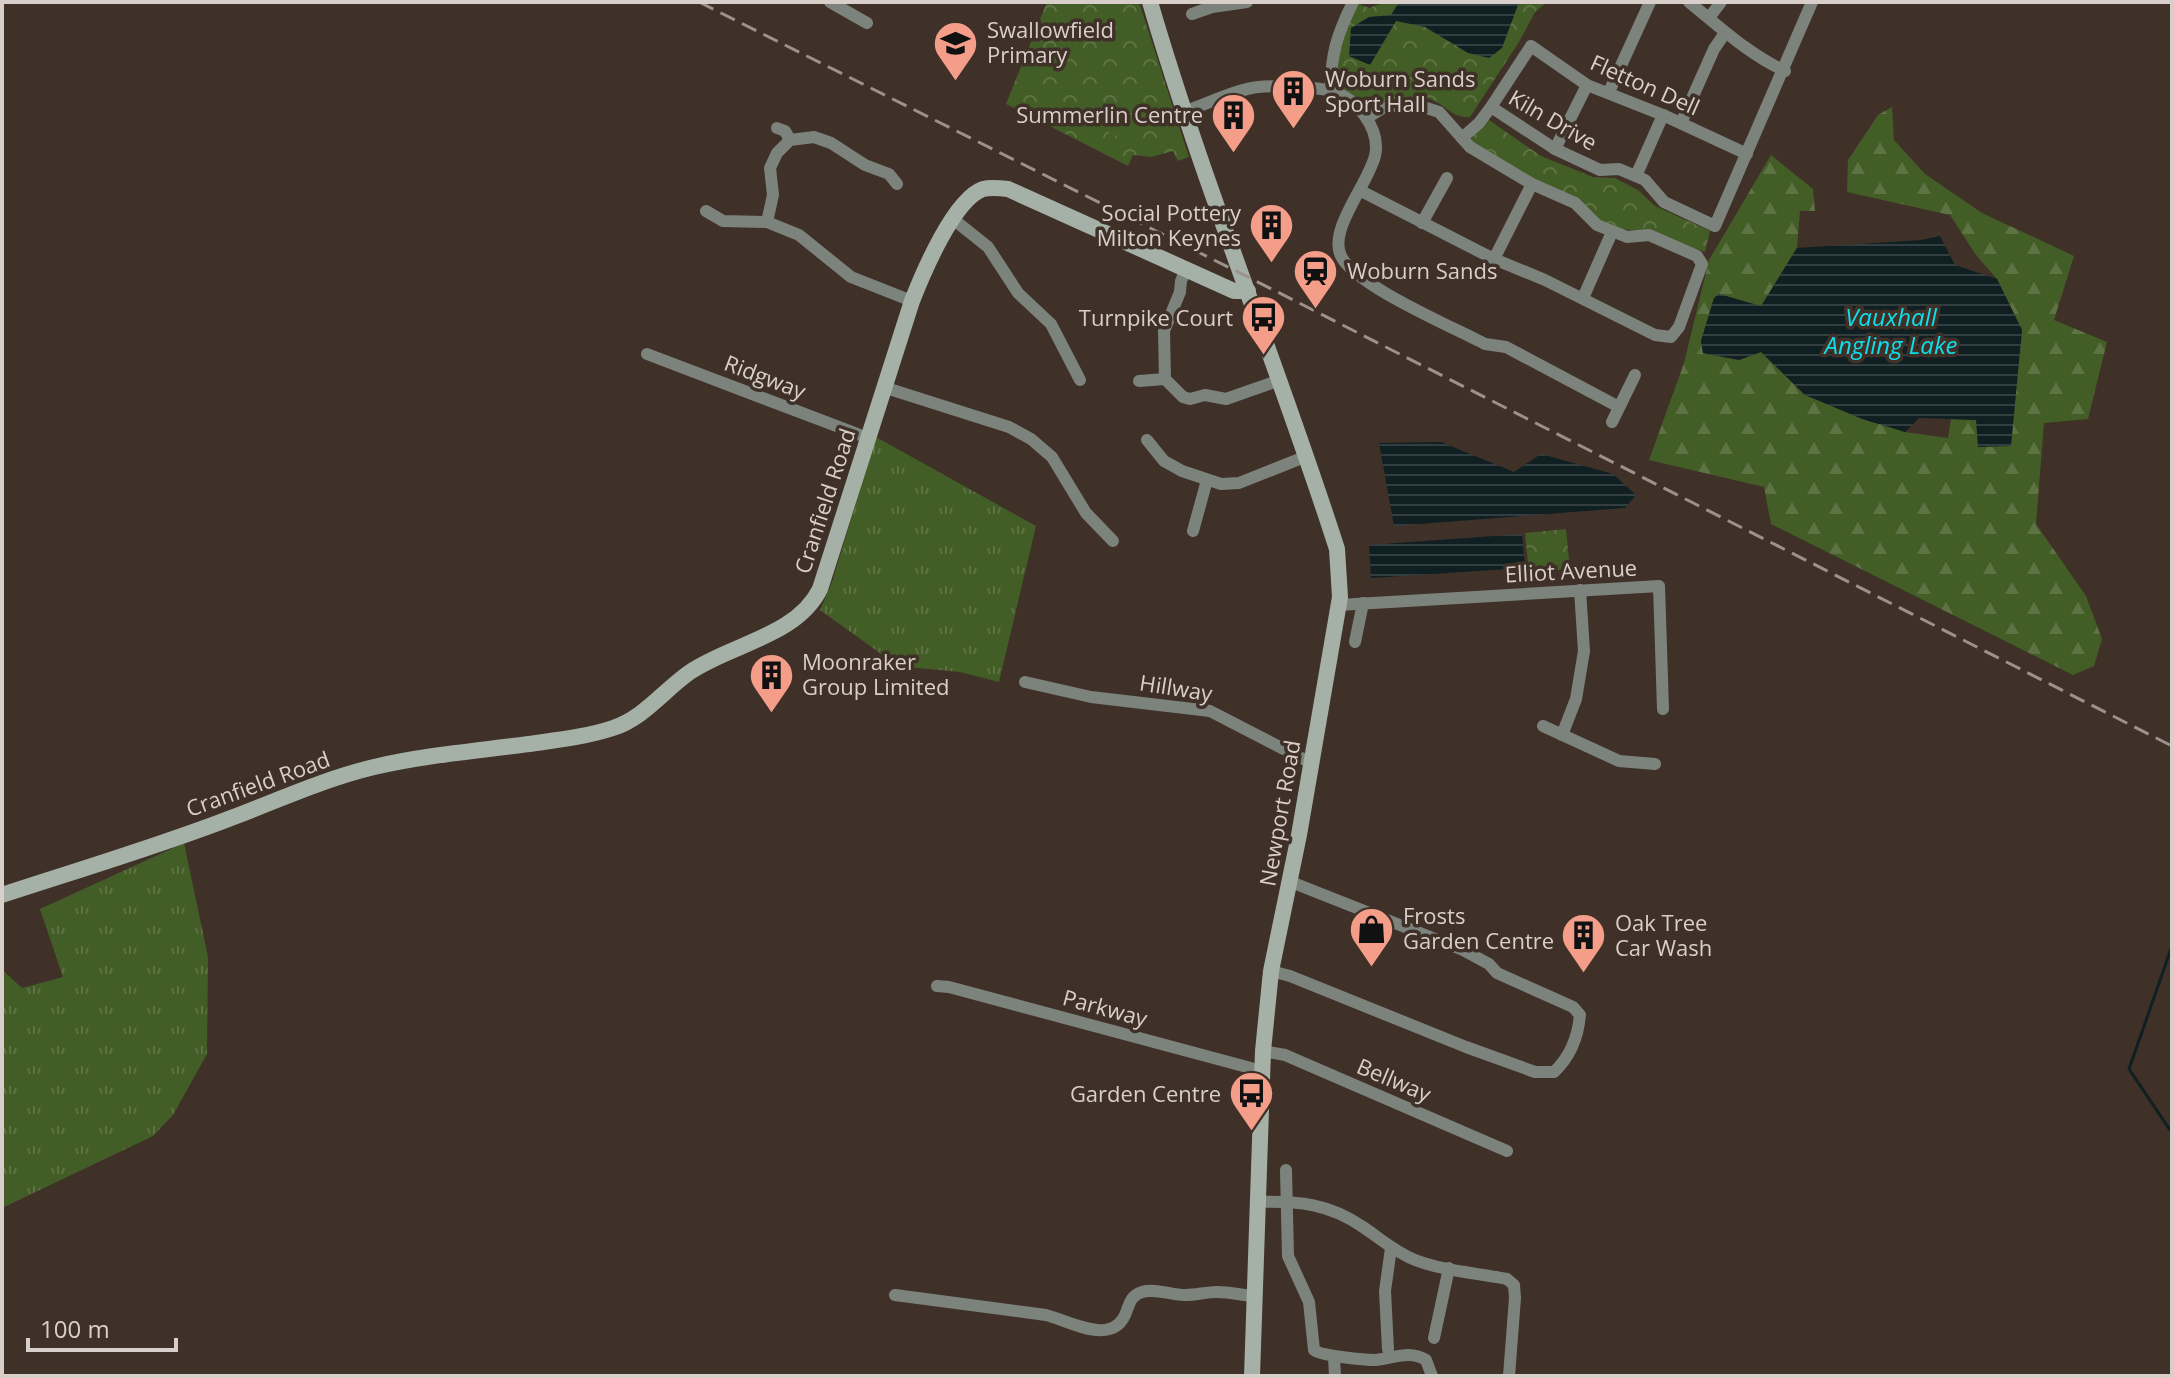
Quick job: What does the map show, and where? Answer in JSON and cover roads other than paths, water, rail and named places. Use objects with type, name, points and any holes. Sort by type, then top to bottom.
[{"type":"street","points":[[830,2],[867,23]]},
{"type":"street","name":"Newport Road","points":[[1150,2],[1183,112],[1307,456],[1337,549],[1339,605],[1291,882],[1271,971],[1262,1071],[1252,1376]]},
{"type":"street","points":[[1192,14],[1212,7],[1247,2]]},
{"type":"street","points":[[1330,90],[1332,53],[1353,2]]},
{"type":"street","points":[[1609,92],[1650,2]]},
{"type":"street","points":[[1689,2],[1725,33],[1767,63],[1785,71]]},
{"type":"street","points":[[1709,18],[1721,2]]},
{"type":"street","points":[[1663,115],[1636,176],[1645,180],[1664,202],[1715,226],[1785,71],[1812,2]]},
{"type":"street","points":[[1681,123],[1714,49],[1725,33]]},
{"type":"street","name":"Fletton Dell","points":[[1531,46],[1587,85],[1663,115],[1747,154]]},
{"type":"street","name":"Kiln Drive","points":[[1531,46],[1491,107],[1555,149],[1600,170],[1619,169],[1636,176]]},
{"type":"street","points":[[1555,149],[1587,85]]},
{"type":"street","points":[[1183,112],[1257,87],[1330,90],[1349,99],[1367,118],[1376,152],[1361,191],[1338,231],[1339,253],[1352,271],[1367,282],[1485,344],[1506,347],[1619,407]]},
{"type":"street","points":[[1361,191],[1494,259],[1583,298],[1655,335],[1671,337],[1679,327],[1702,264],[1697,256],[1649,235],[1627,237],[1597,225],[1575,203],[1532,184],[1470,147],[1439,112],[1411,103],[1383,108],[1367,118]]},
{"type":"street","points":[[1462,138],[1491,107]]},
{"type":"street","points":[[777,128],[785,131],[790,140]]},
{"type":"street","points":[[767,222],[773,195],[770,168],[777,153],[790,140],[814,137],[831,143],[865,165],[889,174],[897,184]]},
{"type":"street","points":[[1422,223],[1447,178]]},
{"type":"street","points":[[1494,259],[1532,184]]},
{"type":"street","name":"Cranfield Road","points":[[2,895],[231,818],[327,780],[374,767],[561,740],[613,728],[627,722],[695,669],[785,625],[811,604],[820,589],[883,387],[931,256],[953,219],[972,195],[982,190],[1008,189],[1234,291],[1248,291]]},
{"type":"street","points":[[706,211],[723,221],[767,222],[799,235],[851,277],[912,301]]},
{"type":"street","points":[[953,219],[988,247],[1018,293],[1051,324],[1080,380]]},
{"type":"street","points":[[1583,298],[1612,232]]},
{"type":"street","points":[[1186,269],[1164,331],[1165,379],[1183,397],[1190,399],[1205,395],[1226,399],[1280,380]]},
{"type":"street","name":"Ridgway","points":[[647,354],[868,438]]},
{"type":"street","points":[[1612,422],[1635,375]]},
{"type":"street","points":[[1139,381],[1165,379]]},
{"type":"street","points":[[883,387],[1009,427],[1031,439],[1052,457],[1086,513],[1113,541]]},
{"type":"street","points":[[1147,440],[1164,461],[1182,471],[1221,484],[1239,483],[1307,456]]},
{"type":"street","points":[[1193,531],[1207,480]]},
{"type":"street","name":"Elliot Avenue","points":[[1339,605],[1659,586],[1663,709]]},
{"type":"street","points":[[1562,735],[1576,699],[1584,651],[1580,590]]},
{"type":"street","points":[[1355,642],[1363,603]]},
{"type":"street","name":"Hillway","points":[[1025,682],[1091,697],[1210,711],[1311,763]]},
{"type":"street","points":[[1543,726],[1619,761],[1655,764]]},
{"type":"street","points":[[1271,971],[1535,1072],[1554,1072],[1566,1060],[1579,1028],[1580,1015],[1573,1007],[1497,973],[1489,964],[1463,950],[1291,882]]},
{"type":"street","name":"Parkway","points":[[937,986],[1262,1071]]},
{"type":"street","name":"Bellway","points":[[1263,1051],[1285,1055],[1507,1151]]},
{"type":"street","points":[[1286,1170],[1288,1256],[1309,1302],[1313,1348],[1319,1355],[1373,1360],[1416,1354],[1426,1360],[1432,1376]]},
{"type":"street","points":[[1257,1202],[1306,1202],[1331,1210],[1362,1226],[1391,1248],[1417,1261],[1507,1279],[1514,1285],[1514,1331],[1509,1376]]},
{"type":"street","points":[[1388,1349],[1385,1291],[1391,1248]]},
{"type":"street","points":[[1426,1360],[1433,1342],[1449,1268]]},
{"type":"street","points":[[895,1295],[1046,1315],[1070,1325],[1107,1330],[1117,1328],[1124,1321],[1131,1299],[1139,1293],[1149,1291],[1185,1295],[1216,1292],[1254,1296]]},
{"type":"street","points":[[1334,1357],[1335,1376]]},
{"type":"water","points":[[1399,2],[1519,2],[1502,48],[1489,58],[1468,53],[1425,27],[1396,21],[1370,65],[1349,56],[1351,28],[1369,17],[1391,15]]},
{"type":"water","name":"Vauxhall Angling Lake","points":[[1940,236],[1955,265],[1997,279],[2022,330],[2011,446],[1978,447],[1976,420],[1919,418],[1905,432],[1862,419],[1805,395],[1761,352],[1739,360],[1703,353],[1701,341],[1714,298],[1719,294],[1761,306],[1797,248]]},
{"type":"water","points":[[1441,442],[1514,472],[1541,454],[1613,474],[1636,495],[1625,508],[1394,526],[1379,443]]},
{"type":"water","points":[[1522,534],[1525,568],[1371,578],[1369,545]]},
{"type":"waterway","points":[[2172,946],[2129,1069],[2172,1133]]},
{"type":"railway","points":[[699,2],[2172,746]]},
{"type":"place","name":"Swallowfield Primary","points":[[956,82]]},
{"type":"place","name":"Woburn Sands Sport Hall","points":[[1294,131]]},
{"type":"place","name":"Summerlin Centre","points":[[1234,154]]},
{"type":"place","name":"Social Pottery Milton Keynes","points":[[1272,265]]},
{"type":"place","name":"Woburn Sands","points":[[1316,310]]},
{"type":"place","name":"Turnpike Court","points":[[1264,357]]},
{"type":"place","name":"Moonraker Group Limited","points":[[771,714]]},
{"type":"place","name":"Frosts Garden Centre","points":[[1372,968]]},
{"type":"place","name":"Oak Tree Car Wash","points":[[1584,975]]},
{"type":"place","name":"Garden Centre","points":[[1252,1133]]}]
